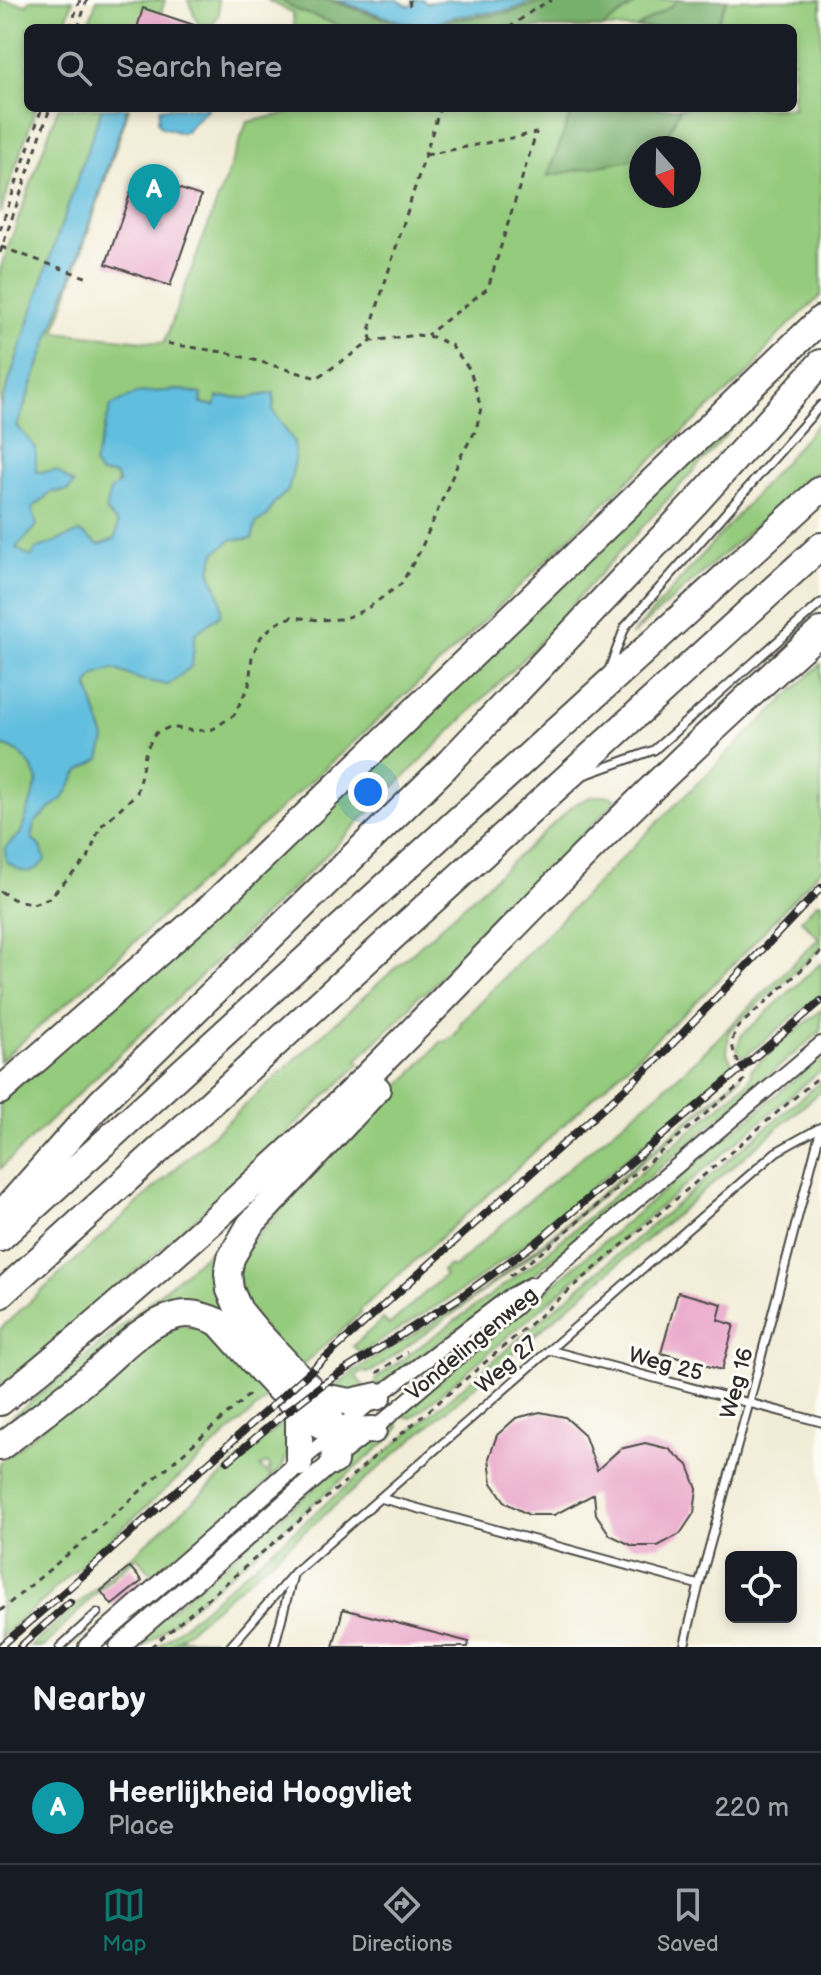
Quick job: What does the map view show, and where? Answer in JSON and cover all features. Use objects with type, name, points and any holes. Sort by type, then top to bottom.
[{"type":"highway","points":[[0,1091],[212,906],[821,319]]},
{"type":"highway","points":[[0,1216],[101,1102],[442,770],[696,502],[821,363]]},
{"type":"highway","points":[[0,1238],[821,489]]},
{"type":"highway","points":[[0,1295],[821,546]]},
{"type":"highway","points":[[373,1430],[337,1431],[325,1427],[239,1310],[230,1290],[228,1273],[231,1258],[250,1225],[428,1016],[671,770],[821,631]]},
{"type":"highway","points":[[0,1402],[170,1259],[302,1139],[375,1079]]},
{"type":"highway","points":[[0,1447],[139,1335],[159,1322],[187,1314],[201,1315],[218,1322],[269,1377],[308,1403],[351,1402],[383,1393]]},
{"type":"highway","points":[[299,1463],[308,1403]]},
{"type":"highway","points":[[334,1461],[337,1431]]},
{"type":"street","name":"Vondelingenweg","points":[[119,1647],[373,1430],[383,1393],[517,1306],[542,1280],[821,1044]]},
{"type":"street","name":"Vondelingenweg","points":[[88,1647],[383,1393],[509,1297],[542,1280]]},
{"type":"lane","points":[[601,691],[625,627],[821,405]]},
{"type":"lane","points":[[562,782],[654,750],[821,603]]},
{"type":"lane","name":"Weg 27","points":[[230,1647],[294,1573],[776,1152],[821,1127]]},
{"type":"lane","name":"Weg 16","points":[[684,1647],[821,1127]]},
{"type":"lane","name":"Weg 25","points":[[549,1350],[821,1422]]},
{"type":"lane","points":[[380,1498],[699,1585]]},
{"type":"lane","points":[[274,1647],[294,1573]]},
{"type":"lane","points":[[60,1647],[97,1613]]},
{"type":"path","points":[[71,24],[80,0]]},
{"type":"path","points":[[79,24],[87,0]]},
{"type":"path","points":[[409,0],[410,6]]},
{"type":"path","points":[[514,24],[552,0]]},
{"type":"path","points":[[0,230],[41,112]]},
{"type":"path","points":[[0,253],[49,112]]},
{"type":"path","points":[[372,341],[369,333],[439,112]]},
{"type":"path","points":[[425,336],[488,288],[536,133],[426,155]]},
{"type":"path","points":[[1,247],[88,278]]},
{"type":"path","points":[[0,891],[13,899],[33,904],[49,898],[88,858],[100,827],[137,793],[146,750],[156,733],[170,727],[195,731],[213,729],[234,715],[249,685],[252,656],[261,637],[275,624],[292,617],[342,619],[365,610],[401,584],[420,551],[462,454],[476,430],[481,408],[470,370],[451,345],[433,337],[417,335],[372,341],[317,378],[229,353],[164,343]]},
{"type":"path","points":[[508,1278],[742,1083],[744,1074],[731,1045],[731,1037],[738,1027],[821,952]]},
{"type":"path","name":"Vondelingenweg","points":[[151,1647],[821,1075]]},
{"type":"path","points":[[408,1428],[383,1393],[416,1346]]},
{"type":"path","points":[[0,1611],[269,1377]]},
{"type":"green space","points":[[0,0],[27,5],[30,0],[73,0],[64,24],[24,24],[24,112],[35,112],[0,213]]},
{"type":"green space","points":[[97,0],[165,0],[157,24],[88,24]]},
{"type":"green space","points":[[188,0],[218,0],[219,14],[213,24],[198,24]]},
{"type":"green space","points":[[267,0],[280,0],[297,10],[336,24],[294,24],[293,13]]},
{"type":"green space","points":[[280,0],[329,0],[400,24],[336,24],[297,10]]},
{"type":"green space","points":[[329,0],[405,23],[418,24],[400,24]]},
{"type":"green space","points":[[536,0],[554,0],[510,13],[433,24],[450,17],[510,10]]},
{"type":"green space","points":[[554,0],[641,0],[608,24],[442,24],[451,20],[510,13]]},
{"type":"green space","points":[[641,0],[676,0],[642,24],[608,24]]},
{"type":"green space","points":[[676,0],[727,0],[717,24],[642,24]]},
{"type":"green space","points":[[727,0],[821,0],[821,296],[776,338],[754,368],[623,485],[451,653],[0,1061],[0,745],[24,757],[38,780],[21,833],[42,849],[32,838],[35,822],[64,797],[78,772],[105,739],[88,685],[95,675],[114,668],[142,680],[195,634],[221,600],[210,570],[215,552],[232,539],[252,539],[256,523],[267,516],[273,504],[288,491],[294,442],[273,411],[274,393],[248,398],[218,397],[216,406],[201,403],[202,394],[181,390],[137,393],[115,475],[120,499],[115,540],[99,546],[31,558],[16,548],[32,508],[52,492],[67,491],[36,472],[36,448],[17,427],[126,112],[55,332],[164,343],[247,122],[290,112],[572,112],[548,175],[629,160],[629,208],[701,208],[701,136],[667,136],[678,112],[797,112],[797,24],[717,24]]},
{"type":"green space","points":[[57,112],[101,112],[0,409],[0,270]]},
{"type":"green space","points":[[572,112],[678,112],[667,136],[629,136],[629,160],[548,176]]},
{"type":"green space","points":[[742,408],[746,413],[548,634],[303,878],[0,1169],[0,1102]]},
{"type":"green space","points":[[821,420],[821,468],[631,636]]},
{"type":"green space","points":[[821,664],[821,869],[697,1001],[299,1368],[244,1307],[237,1268],[242,1253],[378,1100],[383,1104],[441,1042],[454,1035],[461,1022],[549,931]]},
{"type":"green space","points":[[606,795],[618,799],[425,993],[416,998],[411,1007],[357,1060],[360,1064],[194,1220],[0,1387],[0,1329],[575,804],[590,797]]},
{"type":"green space","points":[[821,902],[821,948],[729,1031],[727,1053],[734,1066],[532,1239],[464,1289],[360,1353],[353,1346],[383,1319],[389,1325],[445,1275],[442,1271],[449,1265],[453,1268],[695,1061],[819,938],[801,920]]},
{"type":"green space","points":[[821,963],[821,994],[743,1058],[737,1049],[741,1036]]},
{"type":"green space","points":[[821,1010],[821,1031],[531,1277],[376,1387],[378,1377],[533,1264],[747,1083],[751,1069]]},
{"type":"green space","points":[[821,1057],[821,1070],[412,1418],[404,1416],[403,1412]]},
{"type":"green space","points":[[740,1076],[728,1090],[540,1248],[472,1300],[371,1372],[361,1372],[356,1377],[369,1392],[327,1391],[471,1299],[538,1247]]},
{"type":"green space","points":[[821,1081],[821,1091],[169,1647],[158,1647]]},
{"type":"green space","points":[[232,1232],[232,1314],[182,1302],[0,1439],[0,1426]]},
{"type":"green space","points":[[180,1325],[203,1329],[215,1337],[270,1396],[0,1637],[0,1462],[110,1373]]},
{"type":"green space","points":[[286,1420],[287,1457],[274,1477],[266,1463],[260,1467],[272,1478],[157,1580],[137,1557],[106,1583],[44,1647],[30,1647],[254,1447]]},
{"type":"green space","points":[[393,1421],[399,1427],[393,1436],[144,1647],[127,1647]]},
{"type":"green space","points":[[178,1639],[213,1640],[207,1647],[169,1647]]},
{"type":"water","points":[[336,0],[398,0],[408,6],[413,5],[413,0],[426,3],[447,0],[536,0],[510,10],[451,17],[434,24],[405,23]]},
{"type":"water","points":[[101,112],[126,112],[77,260],[17,426],[36,448],[36,472],[57,471],[74,484],[67,491],[52,492],[32,508],[37,526],[16,548],[31,557],[36,549],[80,532],[99,545],[115,539],[118,524],[106,511],[110,491],[119,483],[115,475],[100,474],[94,464],[111,406],[137,393],[181,390],[202,394],[201,403],[215,406],[218,397],[248,398],[274,393],[273,411],[294,442],[295,461],[288,491],[273,504],[267,516],[256,523],[252,539],[232,539],[215,553],[210,570],[221,600],[221,614],[195,634],[192,666],[168,685],[142,680],[114,669],[95,675],[88,685],[105,740],[100,759],[78,772],[64,797],[35,822],[32,838],[42,849],[45,860],[36,869],[26,871],[6,861],[5,848],[21,833],[38,780],[24,757],[0,745],[0,409]]},
{"type":"water","points":[[159,112],[204,112],[181,133],[161,127]]},
{"type":"building","points":[[143,8],[191,24],[138,24]]},
{"type":"building","points":[[137,174],[201,196],[170,286],[106,264]]},
{"type":"building","points":[[678,1292],[722,1304],[718,1320],[734,1325],[722,1370],[661,1353]]},
{"type":"building","points":[[540,1412],[565,1417],[584,1434],[597,1470],[620,1449],[645,1443],[669,1449],[688,1465],[697,1489],[694,1513],[680,1534],[658,1546],[633,1546],[610,1535],[596,1514],[594,1494],[554,1515],[529,1515],[506,1503],[492,1483],[489,1458],[497,1435],[516,1418]]},
{"type":"building","points":[[130,1567],[142,1581],[112,1605],[101,1591]]},
{"type":"building","points":[[343,1609],[469,1642],[468,1647],[333,1647]]},
{"type":"railway","points":[[0,1647],[658,1059],[821,888]]},
{"type":"railway","points":[[228,1461],[323,1384],[462,1296],[538,1241],[821,1001]]},
{"type":"railway","points":[[20,1647],[70,1602]]},
{"type":"place","name":"Heerlijkheid Hoogvliet","points":[[154,230]]}]
